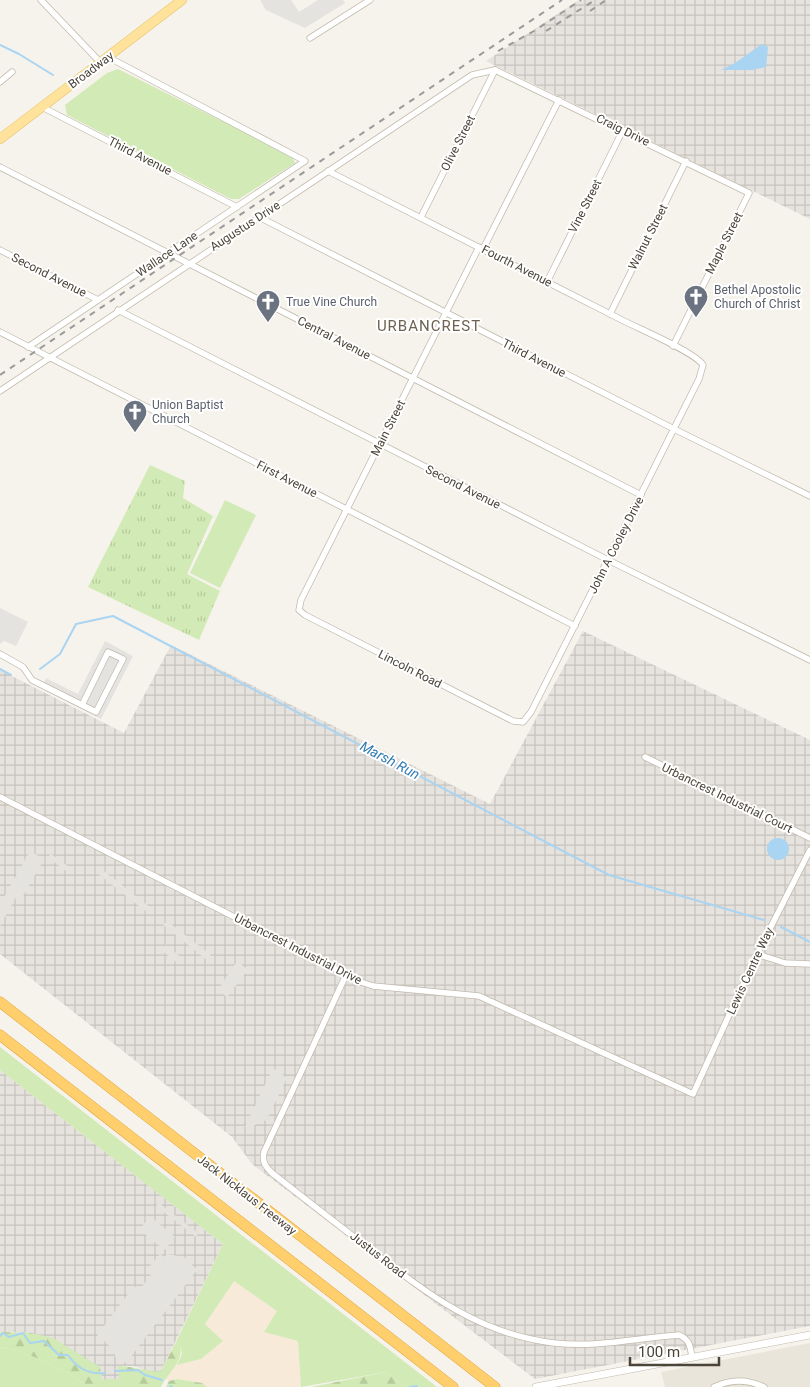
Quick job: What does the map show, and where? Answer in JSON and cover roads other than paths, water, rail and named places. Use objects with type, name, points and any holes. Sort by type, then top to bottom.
[{"type":"highway","name":"Jack Nicklaus Freeway","points":[[0,1002],[495,1387]]},
{"type":"highway","name":"Jack Nicklaus Freeway","points":[[0,1035],[453,1387]]},
{"type":"main road","name":"Broadway","points":[[0,139],[182,0]]},
{"type":"street","points":[[41,0],[104,60]]},
{"type":"street","points":[[310,38],[370,0]]},
{"type":"street","name":"Wallace Lane","points":[[28,347],[304,161],[104,60]]},
{"type":"street","name":"Craig Drive","points":[[495,70],[623,130],[749,194]]},
{"type":"street","name":"Augustus Drive","points":[[0,391],[118,310],[472,75],[495,70]]},
{"type":"street","name":"Olive Street","points":[[421,217],[495,70]]},
{"type":"street","points":[[0,82],[12,72]]},
{"type":"street","name":"Main Street","points":[[299,610],[301,600],[412,378],[559,100]]},
{"type":"street","name":"Third Avenue","points":[[42,107],[237,207]]},
{"type":"street","name":"Vine Street","points":[[546,282],[623,130]]},
{"type":"street","name":"Walnut Street","points":[[610,314],[686,161]]},
{"type":"street","name":"Central Avenue","points":[[0,167],[641,495]]},
{"type":"street","name":"Fourth Avenue","points":[[328,171],[673,346],[698,359],[703,365]]},
{"type":"street","name":"Maple Street","points":[[673,346],[749,194]]},
{"type":"street","name":"Third Avenue","points":[[259,217],[674,429],[810,496]]},
{"type":"street","name":"Second Avenue","points":[[0,250],[98,300]]},
{"type":"street","name":"Second Avenue","points":[[118,310],[608,560],[810,660]]},
{"type":"street","name":"First Avenue","points":[[0,332],[575,626]]},
{"type":"street","name":"John A Cooley Drive","points":[[523,722],[531,712],[700,379],[703,365]]},
{"type":"street","name":"Lincoln Road","points":[[299,610],[313,619],[513,721],[523,722]]},
{"type":"street","points":[[0,654],[23,667],[32,680],[82,705],[96,712],[123,659],[108,652],[82,705]]},
{"type":"street","name":"Urbancrest Industrial Court","points":[[645,757],[810,838]]},
{"type":"street","name":"Urbancrest Industrial Drive","points":[[0,797],[346,975],[373,986],[479,996],[693,1094]]},
{"type":"street","name":"Lewis Centre Way","points":[[693,1094],[757,954],[810,850]]},
{"type":"street","points":[[757,954],[785,963],[810,964]]},
{"type":"street","name":"Justus Road","points":[[346,975],[264,1152],[262,1160],[264,1166],[425,1292],[463,1316],[506,1333],[555,1343],[612,1344],[679,1335],[686,1338],[690,1344],[692,1357]]},
{"type":"street","points":[[539,1386],[810,1335]]},
{"type":"street","points":[[714,1387],[737,1380],[745,1380],[764,1387]]},
{"type":"water","points":[[762,44],[768,47],[766,67],[752,70],[721,70],[735,63]]},
{"type":"water","points":[[778,838],[786,841],[789,849],[786,857],[778,860],[770,857],[767,849],[770,841]]},
{"type":"waterway","points":[[0,45],[19,54],[53,75]]},
{"type":"waterway","name":"Marsh Run","points":[[40,669],[60,654],[76,624],[113,616],[609,875],[764,920]]},
{"type":"waterway","name":"Marsh Run","points":[[0,669],[11,675]]},
{"type":"waterway","name":"Marsh Run","points":[[781,927],[810,942]]},
{"type":"waterway","points":[[0,1336],[3,1333],[9,1337],[23,1333],[30,1343],[44,1341],[59,1355],[68,1355],[75,1364],[84,1370],[94,1373],[105,1373]]},
{"type":"waterway","points":[[115,1371],[138,1370],[145,1375],[162,1380]]},
{"type":"waterway","points":[[410,1387],[417,1386]]},
{"type":"railway","points":[[0,375],[562,0]]},
{"type":"railway","points":[[498,51],[534,31],[581,0]]},
{"type":"railway","points":[[546,31],[595,0]]},
{"type":"railway","points":[[590,11],[606,0]]},
{"type":"place","name":"Bethel Apostolic Church of Christ","points":[[696,318]]},
{"type":"place","name":"True Vine Church","points":[[268,323]]},
{"type":"place","name":"Union Baptist Church","points":[[135,433]]},
{"type":"district","name":"URBANCREST","points":[[429,326]]}]
